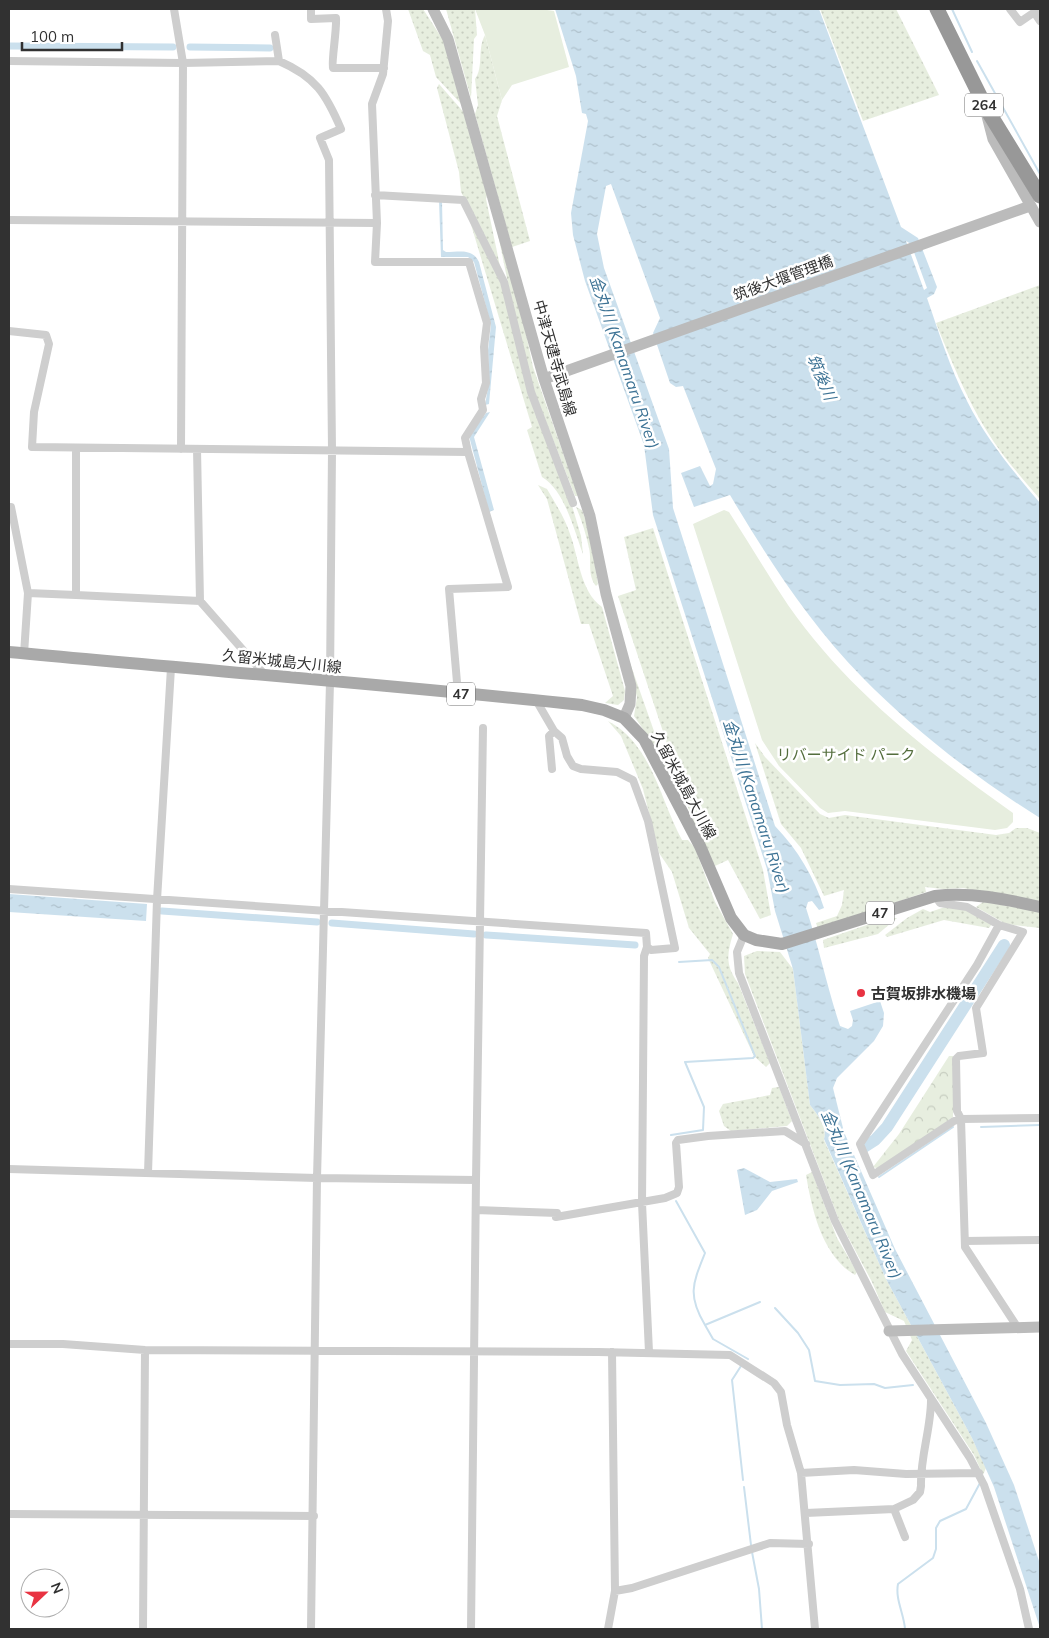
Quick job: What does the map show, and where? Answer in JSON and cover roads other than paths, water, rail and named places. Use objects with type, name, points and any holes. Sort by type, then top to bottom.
[{"type":"highway","name":"264","points":[[937,9],[1032,203]]},
{"type":"main road","name":"中津天建寺武島線","points":[[432,10],[448,39],[454,58],[590,516],[606,594],[631,686],[630,704],[624,718]]},
{"type":"main road","name":"筑後大堰管理橋","points":[[548,378],[1032,203]]},
{"type":"main road","points":[[1032,203],[1040,222]]},
{"type":"main road","name":"久留米城島大川線","points":[[9,652],[536,700],[582,705],[604,710],[624,718],[644,739],[700,846],[731,918],[744,935]]},
{"type":"main road","name":"47","points":[[744,935],[756,940],[782,944],[936,896],[978,895],[1040,907]]},
{"type":"main road","points":[[889,1331],[1040,1327]]},
{"type":"street","points":[[174,9],[183,63],[184,221],[181,449]]},
{"type":"street","points":[[310,9],[311,19],[336,18],[337,33],[332,63],[333,68],[384,68]]},
{"type":"street","points":[[386,9],[388,21],[384,68],[372,104],[377,223],[376,262],[469,262],[487,324],[483,410],[465,438],[508,587],[449,589],[458,694]]},
{"type":"street","points":[[1010,9],[1020,22],[1036,10],[1040,21]]},
{"type":"street","points":[[274,35],[279,61]]},
{"type":"street","points":[[9,61],[183,63],[279,61],[300,70],[328,98],[342,129],[320,138],[329,160],[332,450],[330,682],[317,1178],[311,1629]]},
{"type":"street","points":[[375,195],[463,200],[504,282],[531,392],[573,503]]},
{"type":"street","points":[[9,220],[377,223]]},
{"type":"street","points":[[9,331],[46,336],[49,344],[34,412],[32,447],[468,452]]},
{"type":"street","points":[[76,448],[76,595]]},
{"type":"street","points":[[197,448],[200,601],[264,674]]},
{"type":"street","points":[[9,507],[12,507],[16,522],[28,593],[24,654]]},
{"type":"street","points":[[28,593],[200,601]]},
{"type":"street","points":[[148,1174],[157,900],[171,668]]},
{"type":"street","points":[[536,700],[554,731],[562,738],[567,756],[573,766],[582,769],[625,774],[633,780],[638,790],[648,821],[675,948],[650,950],[647,947]]},
{"type":"street","points":[[471,1629],[483,728]]},
{"type":"street","points":[[552,769],[549,736],[554,731]]},
{"type":"street","points":[[9,890],[646,933],[647,947],[644,956],[642,1203],[649,1352]]},
{"type":"street","points":[[936,896],[940,903],[967,907],[999,925],[1023,932],[976,1008],[983,1053],[959,1056],[956,1059],[957,1111],[962,1120],[965,1247],[1018,1328]]},
{"type":"street","points":[[999,925],[972,973],[860,1144],[873,1175],[954,1121],[1040,1118]]},
{"type":"street","points":[[744,935],[737,952],[739,973],[835,1221],[889,1331],[984,1485],[1020,1589],[1029,1629]]},
{"type":"street","points":[[476,1210],[556,1213],[556,1217],[665,1198],[677,1193],[679,1187],[676,1143],[678,1140],[785,1131],[806,1144]]},
{"type":"street","points":[[9,1169],[317,1178],[476,1180]]},
{"type":"street","points":[[965,1241],[1040,1240]]},
{"type":"street","points":[[9,1344],[63,1344],[145,1350],[649,1352],[730,1355],[774,1383],[780,1392],[787,1425],[802,1473],[815,1629]]},
{"type":"street","points":[[143,1629],[145,1350]]},
{"type":"street","points":[[608,1629],[615,1591],[612,1352]]},
{"type":"street","points":[[806,1513],[894,1509],[913,1500],[920,1492],[920,1474],[931,1418],[931,1400]]},
{"type":"street","points":[[802,1473],[854,1470],[979,1475]]},
{"type":"street","points":[[894,1509],[904,1537]]},
{"type":"street","points":[[9,1514],[314,1516]]},
{"type":"street","points":[[615,1591],[632,1588],[770,1542],[809,1544]]},
{"type":"water","points":[[555,9],[819,9],[901,227],[918,238],[937,287],[934,294],[927,298],[955,376],[974,415],[991,442],[1040,503],[1040,818],[993,787],[947,753],[903,716],[862,677],[807,613],[759,543],[730,495],[694,507],[681,473],[700,466],[710,486],[713,484],[716,469],[683,386],[676,387],[670,383],[653,333],[660,318],[611,184],[606,186],[597,234],[604,268],[669,449],[673,508],[775,826],[804,864],[824,908],[819,910],[812,901],[808,902],[806,908],[840,1026],[848,1029],[852,1026],[853,1020],[850,1011],[880,1001],[884,1013],[883,1026],[874,1041],[837,1078],[833,1088],[844,1132],[895,1249],[986,1423],[1014,1485],[1040,1564],[1040,1628],[994,1487],[972,1438],[886,1279],[824,1139],[823,1125],[810,1105],[793,969],[775,911],[767,869],[653,515],[644,445],[585,281],[573,235],[571,213],[588,121],[586,114],[582,113],[576,76]],"holes":[[[906,241],[911,244],[927,288],[924,290]]]},
{"type":"water","points":[[439,200],[442,201],[443,250],[446,252],[469,253],[479,262],[496,327],[489,404],[485,405],[489,382],[488,350],[491,325],[474,262],[468,257],[441,257]]},
{"type":"water","points":[[490,412],[474,437],[494,510],[489,512],[469,436],[486,413]]},
{"type":"water","points":[[9,894],[147,904],[146,921],[9,912]]},
{"type":"water","points":[[744,1168],[770,1182],[797,1179],[798,1182],[772,1191],[757,1210],[745,1215],[737,1170]]},
{"type":"waterway","points":[[952,9],[972,52]]},
{"type":"waterway","points":[[9,46],[173,47]]},
{"type":"waterway","points":[[190,47],[270,48]]},
{"type":"waterway","points":[[977,61],[1040,174]]},
{"type":"waterway","points":[[162,911],[317,922]]},
{"type":"waterway","points":[[332,923],[474,934]]},
{"type":"waterway","points":[[486,935],[635,945]]},
{"type":"waterway","points":[[864,1147],[875,1140],[887,1127],[1004,945]]},
{"type":"waterway","points":[[671,1135],[703,1130],[704,1107],[685,1062],[753,1058],[755,1056],[719,967],[712,960],[679,962]]},
{"type":"waterway","points":[[981,1127],[1040,1125]]},
{"type":"waterway","points":[[879,1177],[953,1127]]},
{"type":"waterway","points":[[676,1201],[705,1253],[697,1273],[694,1289],[694,1297],[699,1315],[705,1325],[760,1302]]},
{"type":"waterway","points":[[775,1308],[798,1333],[809,1350],[815,1381],[840,1385],[874,1384],[885,1388],[913,1385]]},
{"type":"waterway","points":[[705,1325],[713,1339],[748,1359]]},
{"type":"waterway","points":[[741,1366],[732,1380],[743,1480]]},
{"type":"waterway","points":[[905,1629],[897,1590],[898,1584],[933,1558],[936,1549],[936,1528],[940,1521],[966,1509],[980,1483]]},
{"type":"waterway","points":[[744,1487],[751,1545]]},
{"type":"waterway","points":[[752,1552],[759,1589],[762,1629]]},
{"type":"place","name":"古賀坂排水機場","points":[[861,993]]},
{"type":"water label","name":"金丸川 (Kanamaru River)","points":[[625,362]]},
{"type":"water label","name":"筑後川","points":[[822,377]]},
{"type":"water label","name":"金丸川 (Kanamaru River)","points":[[757,806]]},
{"type":"water label","name":"金丸川 (Kanamaru River)","points":[[862,1194]]},
{"type":"park label","name":"リバーサイド パーク","points":[[846,754]]}]
